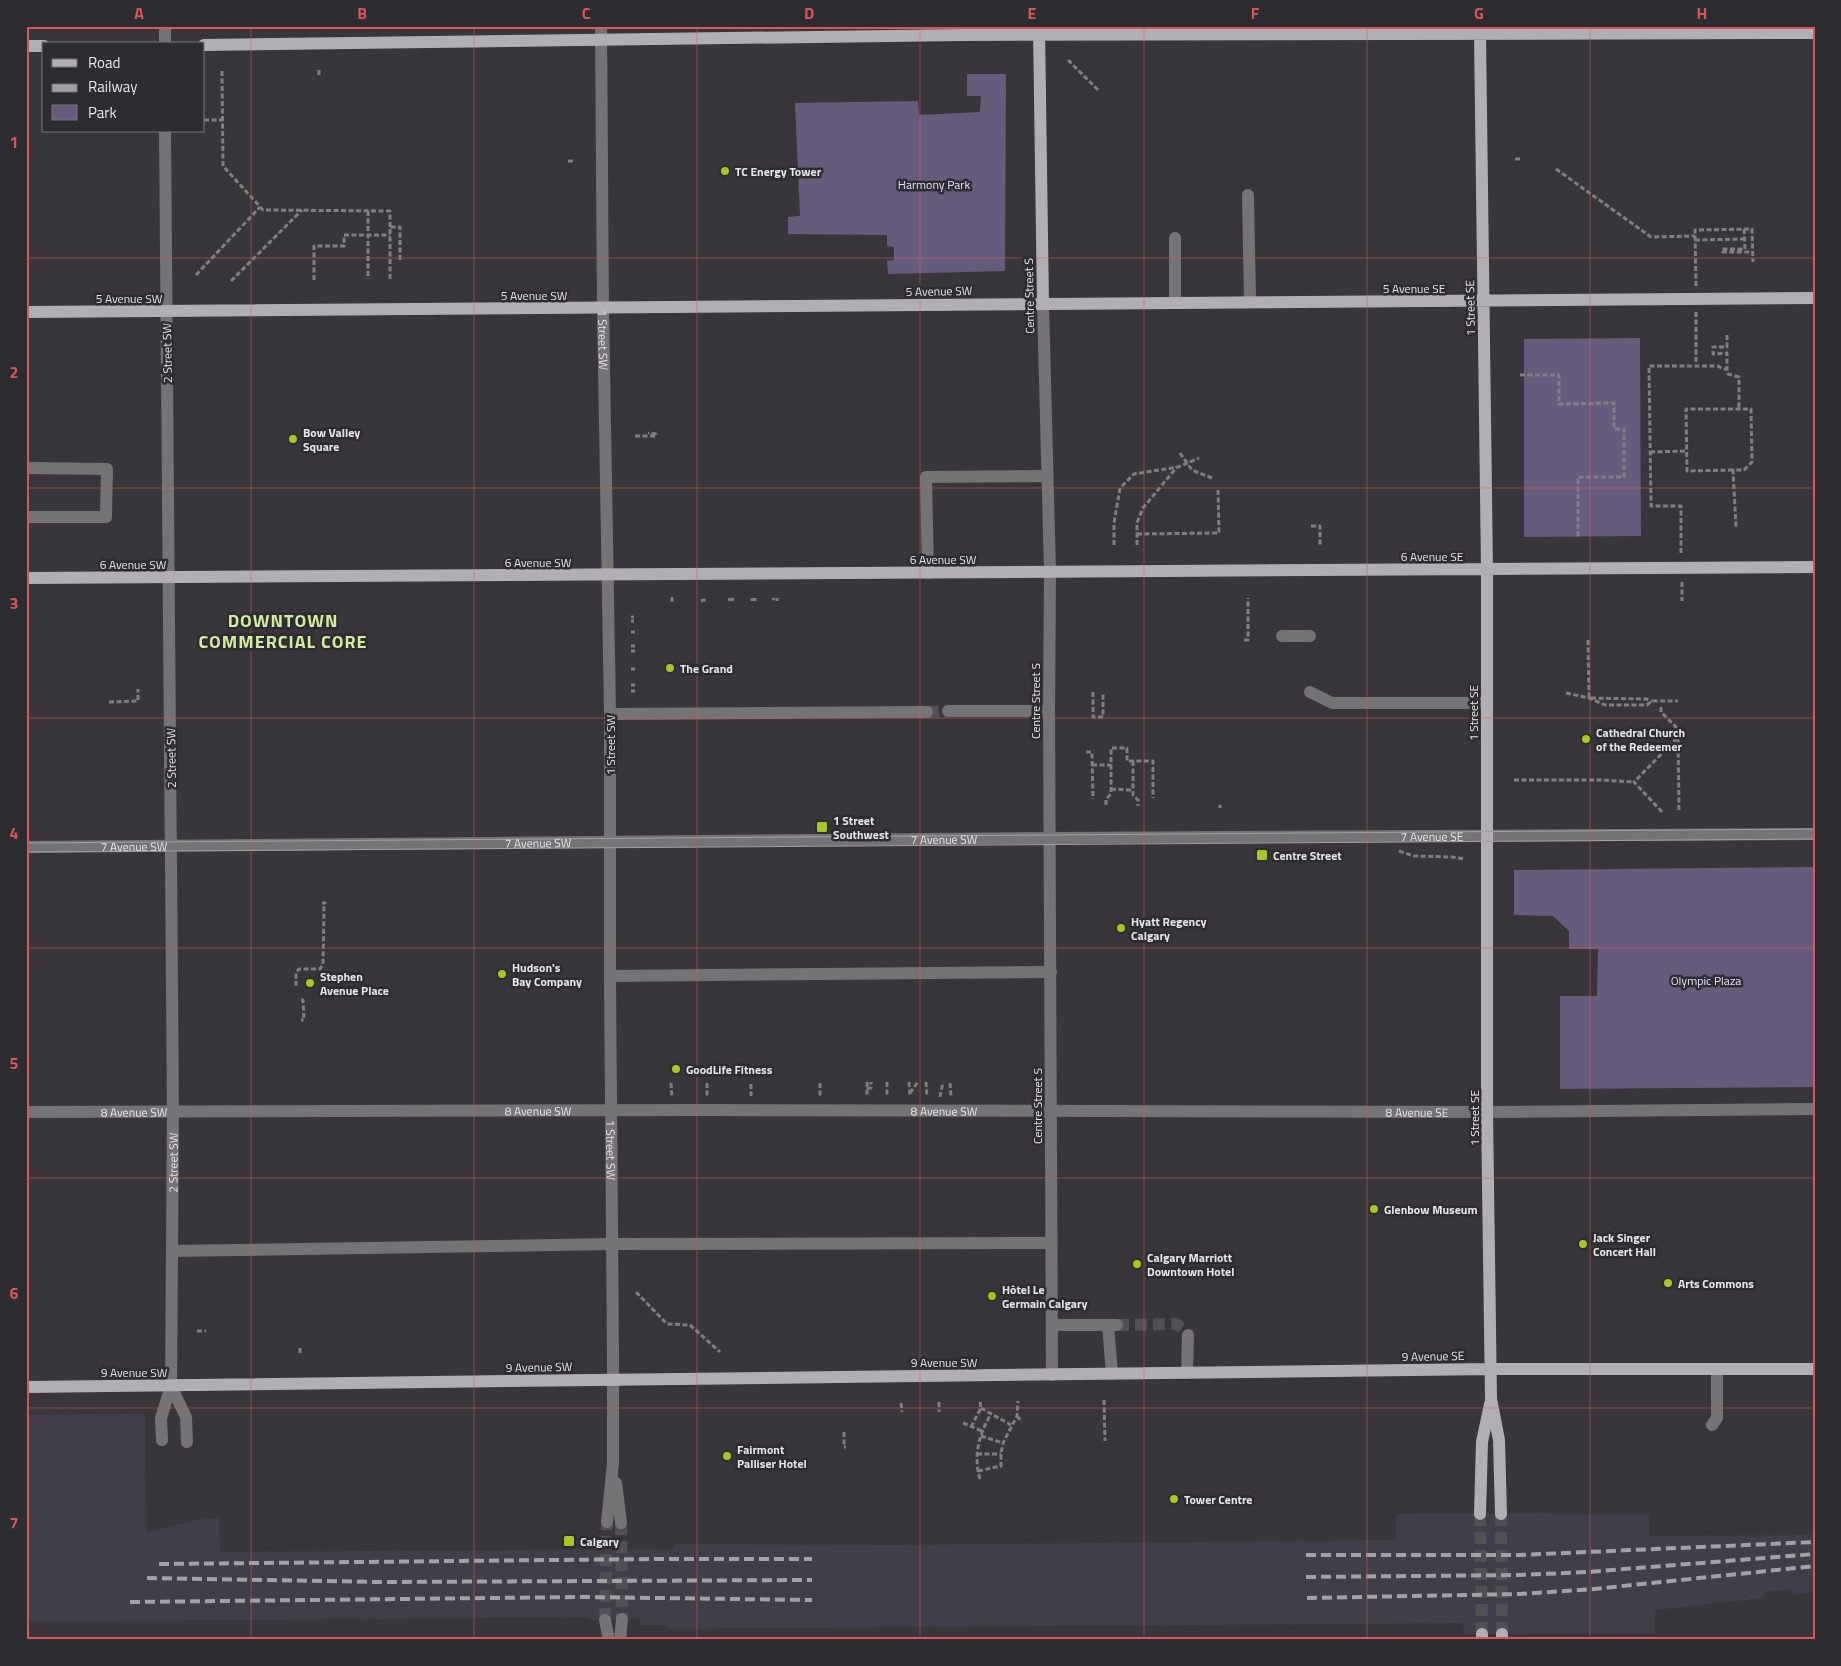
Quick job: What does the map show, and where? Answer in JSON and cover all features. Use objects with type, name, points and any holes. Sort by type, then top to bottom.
[{"type":"main road","points":[[205,45],[601,40],[1039,31],[1480,30],[1815,33]]},
{"type":"main road","name":"1 Street SE","points":[[1480,30],[1487,570],[1487,1112],[1491,1399],[1499,1440],[1501,1514]]},
{"type":"main road","name":"Centre Street S","points":[[1039,31],[1043,304]]},
{"type":"main road","points":[[26,46],[42,46]]},
{"type":"main road","name":"5 Avenue SE","points":[[1043,304],[1815,298]]},
{"type":"main road","name":"5 Avenue SW","points":[[26,312],[1043,304]]},
{"type":"main road","name":"6 Avenue SE","points":[[1050,572],[1815,567]]},
{"type":"main road","name":"6 Avenue SW","points":[[26,578],[1050,572]]},
{"type":"main road","name":"9 Avenue SE","points":[[1052,1375],[1491,1369],[1815,1369]]},
{"type":"main road","name":"9 Avenue SW","points":[[26,1387],[834,1376],[1052,1375]]},
{"type":"main road","name":"1 Street SE","points":[[1480,1514],[1482,1442],[1491,1399]]},
{"type":"street","points":[[165,26],[165,42]]},
{"type":"street","name":"1 Street SW","points":[[601,26],[603,308],[609,575],[614,1463],[621,1523]]},
{"type":"street","name":"2 Street SW","points":[[165,132],[172,847],[171,1386]]},
{"type":"street","points":[[1248,195],[1250,302]]},
{"type":"street","points":[[1175,238],[1175,303]]},
{"type":"street","name":"Centre Street S","points":[[1043,304],[1050,572],[1052,1375]]},
{"type":"street","points":[[26,468],[107,469],[106,516],[26,517]]},
{"type":"street","points":[[928,573],[926,478],[1047,476]]},
{"type":"street","points":[[1282,636],[1310,636]]},
{"type":"street","points":[[1310,692],[1332,703],[1487,703]]},
{"type":"street","points":[[948,711],[1049,711]]},
{"type":"street","points":[[610,714],[927,712]]},
{"type":"street","name":"7 Avenue SE","points":[[1050,838],[1815,834]]},
{"type":"street","name":"7 Avenue SW","points":[[26,847],[1050,838]]},
{"type":"street","points":[[610,976],[1051,972]]},
{"type":"street","name":"8 Avenue SE","points":[[1050,1110],[1487,1112],[1815,1109]]},
{"type":"street","name":"8 Avenue SW","points":[[26,1112],[1050,1110]]},
{"type":"street","points":[[172,1251],[613,1244],[1051,1243]]},
{"type":"street","points":[[1052,1325],[1113,1325],[1112,1374]]},
{"type":"street","points":[[1187,1373],[1188,1335]]},
{"type":"street","points":[[1712,1425],[1717,1418],[1717,1369]]},
{"type":"street","points":[[162,1440],[161,1418],[171,1386]]},
{"type":"street","points":[[171,1386],[186,1417],[187,1442]]},
{"type":"street","name":"1 Street SW","points":[[607,1522],[614,1463]]},
{"type":"street","points":[[620,1640],[622,1619]]},
{"type":"street","points":[[605,1620],[608,1640]]},
{"type":"path","points":[[1068,60],[1098,90]]},
{"type":"path","points":[[319,70],[319,77]]},
{"type":"path","points":[[222,71],[223,166],[263,210],[390,211],[390,279]]},
{"type":"path","points":[[205,120],[223,120]]},
{"type":"path","points":[[1515,159],[1520,159]]},
{"type":"path","points":[[568,161],[574,161]]},
{"type":"path","points":[[1556,169],[1651,237],[1688,236],[1695,238],[1744,239]]},
{"type":"path","points":[[196,275],[260,207]]},
{"type":"path","points":[[231,281],[302,210]]},
{"type":"path","points":[[368,211],[368,279]]},
{"type":"path","points":[[390,227],[400,227],[400,262]]},
{"type":"path","points":[[1744,229],[1745,248],[1722,249],[1723,252],[1752,252]]},
{"type":"path","points":[[1695,246],[1695,230],[1752,229],[1753,262]]},
{"type":"path","points":[[314,280],[314,246],[344,246],[344,235],[390,235]]},
{"type":"path","points":[[1727,335],[1727,347],[1713,347],[1713,354],[1727,353],[1728,374],[1739,377],[1739,409]]},
{"type":"path","points":[[1681,506],[1651,506],[1649,366],[1718,366],[1727,369]]},
{"type":"path","points":[[1520,375],[1559,375],[1559,404],[1614,404],[1614,429],[1624,429],[1624,477],[1578,477],[1578,539]]},
{"type":"path","points":[[1686,409],[1739,409],[1750,409],[1752,462],[1744,470],[1687,471],[1686,409]]},
{"type":"path","points":[[635,436],[656,436],[656,434],[648,433]]},
{"type":"path","points":[[1650,452],[1686,451]]},
{"type":"path","points":[[1180,453],[1192,470],[1212,478]]},
{"type":"path","points":[[1114,545],[1114,524],[1120,488],[1134,474],[1178,467],[1199,458]]},
{"type":"path","points":[[1137,545],[1137,523],[1143,508],[1178,467]]},
{"type":"path","points":[[1733,470],[1736,527]]},
{"type":"path","points":[[1137,534],[1219,533],[1218,488]]},
{"type":"path","points":[[1311,526],[1320,526],[1320,545]]},
{"type":"path","points":[[1244,640],[1248,640],[1248,598]]},
{"type":"path","points":[[1588,640],[1589,698]]},
{"type":"path","points":[[109,702],[138,702],[138,689]]},
{"type":"path","points":[[1093,692],[1093,717],[1104,717],[1103,692]]},
{"type":"path","points":[[1566,693],[1589,698],[1678,701]]},
{"type":"path","points":[[1589,698],[1605,705],[1647,705],[1652,701]]},
{"type":"path","points":[[1087,706],[1093,707]]},
{"type":"path","points":[[1661,707],[1661,712],[1678,730],[1679,812]]},
{"type":"path","points":[[1634,782],[1678,737]]},
{"type":"path","points":[[1106,805],[1106,799],[1111,794],[1111,748],[1127,748],[1127,761],[1153,761],[1153,798]]},
{"type":"path","points":[[1086,752],[1092,752],[1090,782],[1093,799]]},
{"type":"path","points":[[1133,761],[1133,795],[1138,800],[1138,806]]},
{"type":"path","points":[[1092,765],[1111,765]]},
{"type":"path","points":[[1514,780],[1634,782],[1662,812]]},
{"type":"path","points":[[1111,789],[1133,790]]},
{"type":"path","points":[[1396,850],[1414,856],[1464,859]]},
{"type":"path","points":[[296,986],[296,973],[299,969],[320,969],[323,964],[325,903],[322,903]]},
{"type":"path","points":[[300,1000],[303,1000],[304,1014],[304,1020],[301,1020]]},
{"type":"path","points":[[867,1088],[871,1088],[871,1082]]},
{"type":"path","points":[[636,1292],[667,1324],[690,1325],[720,1352]]},
{"type":"path","points":[[197,1331],[206,1331]]},
{"type":"path","points":[[300,1348],[300,1353]]},
{"type":"path","points":[[1104,1400],[1105,1441]]},
{"type":"path","points":[[1018,1401],[1018,1416],[1022,1422]]},
{"type":"path","points":[[939,1402],[939,1412]]},
{"type":"path","points":[[971,1427],[981,1408],[980,1402]]},
{"type":"path","points":[[901,1403],[902,1412]]},
{"type":"path","points":[[981,1408],[1011,1425]]},
{"type":"path","points":[[980,1479],[977,1454],[982,1434],[991,1414]]},
{"type":"path","points":[[978,1471],[1001,1466],[1000,1454],[1003,1443],[1011,1425],[1018,1416]]},
{"type":"path","points":[[963,1423],[1003,1443]]},
{"type":"path","points":[[844,1432],[844,1447],[846,1447]]},
{"type":"path","points":[[977,1454],[1000,1454]]},
{"type":"shaded area","points":[[145,1414],[146,1533],[199,1519],[219,1518],[220,1552],[675,1549],[674,1544],[899,1545],[1396,1540],[1396,1514],[1547,1513],[1557,1515],[1649,1515],[1649,1536],[1815,1535],[1815,1592],[1792,1595],[1792,1589],[1765,1592],[1764,1598],[1655,1610],[1655,1633],[1464,1634],[1463,1623],[667,1629],[667,1625],[640,1625],[640,1619],[593,1620],[583,1617],[26,1622],[26,1415]]},
{"type":"green space","name":"Harmony Park","points":[[967,74],[1006,74],[1005,271],[888,274],[887,261],[894,260],[894,247],[887,246],[887,235],[788,234],[788,217],[800,216],[795,103],[918,101],[919,115],[980,112],[981,96],[967,96]]},
{"type":"green space","points":[[1640,338],[1641,536],[1524,537],[1524,339]]},
{"type":"green space","name":"Olympic Plaza","points":[[1815,867],[1815,1087],[1560,1089],[1560,996],[1597,996],[1598,949],[1569,949],[1569,931],[1553,916],[1514,915],[1514,870]]},
{"type":"tunnel","points":[[927,712],[948,711]]},
{"type":"tunnel","points":[[1117,1325],[1176,1324],[1185,1330],[1188,1335]]},
{"type":"tunnel","points":[[1480,1514],[1482,1634]]},
{"type":"tunnel","points":[[1501,1514],[1502,1634]]},
{"type":"tunnel","points":[[605,1620],[607,1522]]},
{"type":"tunnel","points":[[621,1523],[622,1619]]},
{"type":"tram line","points":[[26,843],[1815,829]]},
{"type":"tram line","points":[[26,852],[1815,839]]},
{"type":"railway","points":[[1306,1555],[1519,1555],[1815,1542]]},
{"type":"railway","points":[[1306,1577],[1520,1575],[1587,1572],[1815,1554]]},
{"type":"railway","points":[[159,1564],[812,1559]]},
{"type":"railway","points":[[1307,1598],[1520,1594],[1594,1589],[1815,1566]]},
{"type":"railway","points":[[147,1578],[379,1582],[812,1580]]},
{"type":"railway","points":[[130,1602],[582,1597],[812,1600]]},
{"type":"place","name":"TC Energy Tower","points":[[725,171]]},
{"type":"place","name":"Bow Valley Square","points":[[293,439]]},
{"type":"place","name":"The Grand","points":[[670,668]]},
{"type":"place","name":"Cathedral Church of the Redeemer","points":[[1586,739]]},
{"type":"place","name":"1 Street Southwest","points":[[822,827]]},
{"type":"place","name":"Centre Street","points":[[1262,855]]},
{"type":"place","name":"Hyatt Regency Calgary","points":[[1121,928]]},
{"type":"place","name":"Hudson's Bay Company","points":[[502,974]]},
{"type":"place","name":"Stephen Avenue Place","points":[[310,983]]},
{"type":"place","name":"GoodLife Fitness","points":[[676,1069]]},
{"type":"place","name":"Glenbow Museum","points":[[1374,1209]]},
{"type":"place","name":"Jack Singer Concert Hall","points":[[1583,1244]]},
{"type":"place","name":"Calgary Marriott Downtown Hotel","points":[[1137,1264]]},
{"type":"place","name":"Arts Commons","points":[[1668,1283]]},
{"type":"place","name":"Hôtel Le Germain Calgary","points":[[992,1296]]},
{"type":"place","name":"Fairmont Palliser Hotel","points":[[727,1456]]},
{"type":"place","name":"Tower Centre","points":[[1174,1499]]},
{"type":"place","name":"Calgary","points":[[569,1541]]},
{"type":"district","name":"DOWNTOWN COMMERCIAL CORE","points":[[283,630]]}]
